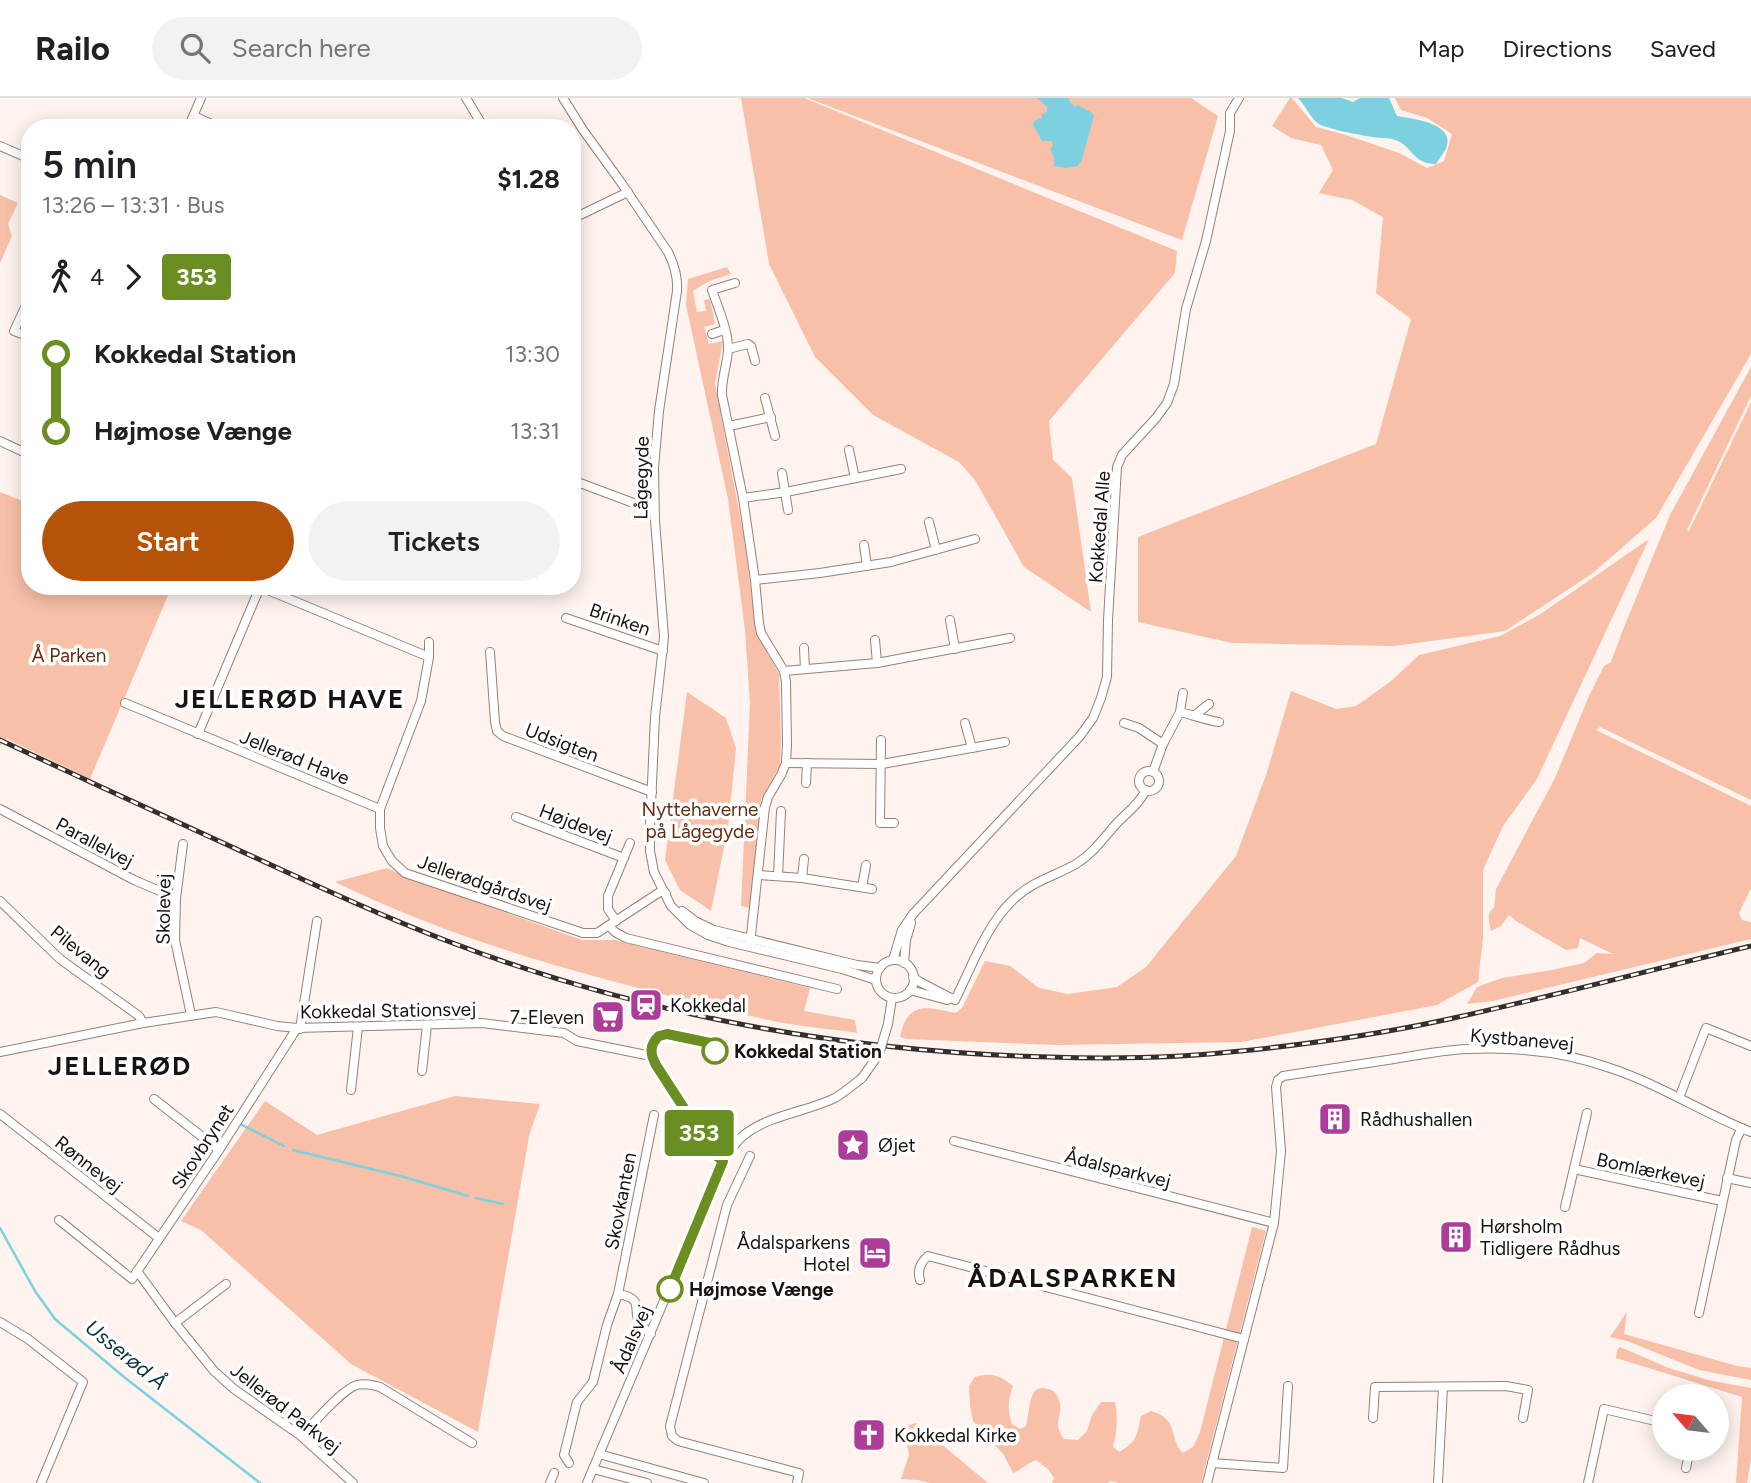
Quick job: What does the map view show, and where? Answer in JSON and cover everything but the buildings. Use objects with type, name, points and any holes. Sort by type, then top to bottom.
[{"type":"street","points":[[192,119],[201,98]]},
{"type":"street","points":[[466,98],[479,119]]},
{"type":"street","name":"Lågegyde","points":[[564,98],[576,119]]},
{"type":"street","name":"Kokkedal Alle","points":[[893,960],[902,930],[913,914],[1080,736],[1093,718],[1107,677],[1117,467],[1122,455],[1167,403],[1174,384],[1186,309],[1206,242],[1230,131],[1230,113],[1239,98]]},
{"type":"street","points":[[194,116],[200,119]]},
{"type":"street","name":"Lågegyde","points":[[581,127],[668,251],[677,279],[654,468],[654,509],[664,629],[655,717],[652,792],[650,856],[656,877],[668,901],[681,917],[701,932],[720,940],[750,943],[880,968]]},
{"type":"street","points":[[0,146],[21,155]]},
{"type":"street","points":[[581,215],[628,192]]},
{"type":"street","points":[[735,283],[712,290],[728,349],[722,385],[743,498],[761,634],[784,671],[786,681],[786,763],[765,807],[750,943]]},
{"type":"street","points":[[21,317],[15,331],[21,333]]},
{"type":"street","points":[[712,334],[724,330]]},
{"type":"street","points":[[728,349],[748,344],[755,361]]},
{"type":"street","points":[[765,398],[775,436]]},
{"type":"street","points":[[729,426],[771,417]]},
{"type":"street","points":[[0,441],[21,451]]},
{"type":"street","points":[[849,450],[855,478]]},
{"type":"street","points":[[743,498],[901,469]]},
{"type":"street","points":[[782,473],[788,510]]},
{"type":"street","points":[[581,483],[654,509]]},
{"type":"street","points":[[929,522],[936,550]]},
{"type":"street","points":[[755,580],[891,562],[975,539]]},
{"type":"street","points":[[864,545],[867,566]]},
{"type":"street","points":[[198,734],[256,595]]},
{"type":"street","points":[[278,595],[429,657]]},
{"type":"street","name":"Brinken","points":[[566,618],[663,651]]},
{"type":"street","points":[[950,621],[956,649]]},
{"type":"street","points":[[784,671],[877,663],[1010,638]]},
{"type":"street","points":[[875,640],[877,663]]},
{"type":"street","name":"Jellerødgårdsvej","points":[[429,642],[421,701],[380,809],[383,846],[392,860],[405,873],[583,933],[597,933],[663,890]]},
{"type":"street","points":[[804,648],[805,669]]},
{"type":"street","name":"Udsigten","points":[[490,653],[497,731],[503,736],[652,792]]},
{"type":"street","points":[[1153,772],[1163,744],[1180,712],[1183,693]]},
{"type":"street","name":"Jellerød Have","points":[[125,703],[380,809]]},
{"type":"street","points":[[1195,715],[1209,704]]},
{"type":"street","points":[[1180,712],[1219,722]]},
{"type":"street","points":[[965,723],[972,748]]},
{"type":"street","points":[[1124,723],[1139,728],[1163,744]]},
{"type":"street","points":[[881,740],[880,823],[894,823]]},
{"type":"street","points":[[786,763],[882,764],[1005,742]]},
{"type":"street","points":[[806,783],[807,763]]},
{"type":"street","points":[[1147,772],[1153,772],[1159,780],[1157,786],[1146,790],[1140,784],[1140,778],[1147,772]]},
{"type":"street","points":[[910,990],[955,1000],[999,913],[1038,880],[1077,863],[1091,853],[1140,801],[1146,790]]},
{"type":"street","name":"Parallelvej","points":[[0,809],[134,880],[176,898]]},
{"type":"street","points":[[778,876],[781,811]]},
{"type":"street","name":"Højdevej","points":[[516,817],[624,858]]},
{"type":"street","points":[[630,843],[608,896],[608,909],[615,932],[626,938],[837,989]]},
{"type":"street","name":"Skolevej","points":[[183,844],[176,898],[175,940],[191,1015]]},
{"type":"street","points":[[802,878],[804,859]]},
{"type":"street","points":[[862,887],[866,865]]},
{"type":"street","points":[[759,875],[802,878],[872,889]]},
{"type":"street","name":"Lågegyde","points":[[663,890],[695,921],[714,930],[876,980]]},
{"type":"street","name":"Pilevang","points":[[0,901],[60,959],[139,1016],[143,1023]]},
{"type":"street","points":[[904,963],[906,940],[913,914]]},
{"type":"street","points":[[298,1029],[317,921]]},
{"type":"street","points":[[893,960],[904,963],[913,977],[910,990],[902,996],[892,998],[881,992],[876,980],[880,968],[893,960]]},
{"type":"street","points":[[913,977],[952,998]]},
{"type":"street","name":"Ådalsvej","points":[[587,1483],[723,1161],[734,1145],[758,1126],[833,1099],[862,1078],[879,1054],[892,998]]},
{"type":"street","name":"Kokkedal Stationsvej","points":[[0,1052],[143,1023],[219,1013],[298,1029],[482,1023],[564,1033],[578,1041],[651,1056]]},
{"type":"street","points":[[422,1071],[427,1024]]},
{"type":"street","points":[[351,1090],[358,1027]]},
{"type":"street","points":[[1679,1098],[1706,1028],[1751,1045]]},
{"type":"street","name":"Skovbrynet","points":[[134,1275],[298,1029]]},
{"type":"street","name":"Kystbanevej","points":[[1274,1223],[1281,1152],[1276,1087],[1283,1076],[1439,1052],[1503,1049],[1576,1058],[1598,1064],[1642,1080],[1751,1132]]},
{"type":"street","points":[[154,1099],[219,1150]]},
{"type":"street","name":"Bomlærkevej","points":[[1564,1207],[1587,1113]]},
{"type":"street","name":"Rønnevej","points":[[0,1114],[159,1238]]},
{"type":"street","name":"Skovkanten","points":[[569,1463],[564,1455],[577,1402],[593,1382],[607,1325],[618,1294],[654,1115]]},
{"type":"street","points":[[1699,1313],[1735,1140],[1742,1128]]},
{"type":"street","name":"Ådalsparkvej","points":[[954,1141],[1274,1223]]},
{"type":"street","points":[[750,1156],[727,1205],[670,1426],[672,1436],[678,1441],[799,1473],[797,1483]]},
{"type":"street","name":"Bomlærkevej","points":[[1574,1169],[1722,1201]]},
{"type":"street","points":[[1727,1178],[1751,1183]]},
{"type":"street","name":"Jellerød Parkvej","points":[[59,1220],[134,1275],[214,1371],[234,1389],[301,1436],[353,1483]]},
{"type":"street","points":[[1207,1483],[1274,1223]]},
{"type":"street","points":[[920,1280],[922,1261],[928,1256],[1244,1339]]},
{"type":"street","points":[[176,1323],[226,1284]]},
{"type":"street","points":[[618,1294],[633,1299],[641,1326],[651,1334]]},
{"type":"street","points":[[0,1322],[28,1339],[83,1382],[41,1483]]},
{"type":"street","points":[[301,1436],[344,1393],[355,1385],[368,1384],[380,1387],[472,1443]]},
{"type":"street","points":[[1212,1463],[1283,1468],[1288,1386]]},
{"type":"street","points":[[1373,1418],[1375,1387],[1506,1386],[1528,1390],[1523,1418]]},
{"type":"street","points":[[1438,1483],[1443,1387]]},
{"type":"street","points":[[1588,1483],[1604,1409],[1652,1420]]},
{"type":"street","points":[[599,1454],[704,1483]]},
{"type":"street","points":[[1686,1468],[1687,1461]]},
{"type":"street","points":[[593,1469],[647,1483]]},
{"type":"street","points":[[550,1483],[554,1473]]},
{"type":"green space","points":[[741,98],[804,98],[1177,251],[1175,273],[1049,421],[1053,460],[1072,478],[1091,612],[1024,567],[975,480],[959,462],[873,415],[815,357],[769,264]]},
{"type":"green space","points":[[807,98],[1191,98],[1218,116],[1182,240]]},
{"type":"green space","points":[[1290,98],[1316,127],[1399,153],[1427,168],[1444,161],[1452,134],[1427,118],[1401,110],[1395,98],[1751,98],[1751,354],[1656,518],[1593,573],[1505,631],[1394,646],[1232,643],[1138,622],[1138,537],[1376,444],[1411,319],[1376,293],[1383,217],[1352,200],[1319,193],[1333,170],[1321,145],[1291,138],[1272,126]]},
{"type":"green space","points":[[0,195],[18,203],[8,224],[12,236],[0,263]]},
{"type":"green space","points":[[727,267],[731,274],[709,281],[693,291],[697,312],[706,311],[704,300],[710,299],[715,324],[704,327],[709,344],[723,341],[715,384],[743,532],[757,634],[779,674],[780,765],[761,800],[750,908],[741,906],[750,704],[745,630],[728,499],[686,305],[688,279]]},
{"type":"green space","points":[[1751,367],[1751,396],[1687,530],[1689,531],[1751,402],[1751,800],[1600,727],[1596,730],[1751,806],[1751,888],[1739,913],[1742,920],[1751,922],[1751,939],[1493,1001],[1467,1004],[1477,987],[1502,978],[1584,963],[1597,953],[1613,954],[1580,938],[1578,948],[1566,950],[1509,915],[1501,926],[1491,931],[1489,915],[1494,908],[1496,889],[1555,778],[1589,696],[1604,666],[1611,662],[1670,515]]},
{"type":"green space","name":"Å Parken","points":[[0,492],[21,500],[21,595],[168,595],[90,779],[7,739],[0,746]]},
{"type":"green space","points":[[1649,539],[1537,779],[1503,826],[1483,870],[1483,938],[1478,982],[1437,1005],[1242,1042],[1056,1045],[900,1037],[903,1025],[913,1012],[927,1008],[956,1013],[962,1008],[985,961],[1010,966],[1039,988],[1068,994],[1117,987],[1146,967],[1236,856],[1266,775],[1291,691],[1336,709],[1356,706],[1390,682],[1419,655],[1500,636],[1539,615]]},
{"type":"green space","name":"Nyttehaverne på Lågegyde","points":[[687,692],[726,718],[736,748],[728,828],[711,911],[680,890],[665,860]]},
{"type":"green space","points":[[387,868],[582,940],[614,940],[810,988],[804,1011],[855,1020],[857,1033],[788,1024],[576,971],[437,926],[335,882]]},
{"type":"green space","points":[[455,1096],[540,1104],[529,1136],[478,1432],[351,1364],[201,1230],[181,1221],[265,1101],[317,1135]]},
{"type":"green space","points":[[1252,1227],[1266,1231],[1201,1483],[1052,1483],[1054,1478],[1048,1469],[1036,1460],[1013,1473],[1004,1455],[973,1421],[969,1386],[975,1377],[995,1376],[1013,1386],[1009,1414],[1012,1424],[1020,1429],[1026,1426],[1035,1391],[1046,1388],[1055,1392],[1059,1401],[1058,1424],[1064,1439],[1078,1440],[1087,1431],[1092,1415],[1101,1402],[1115,1402],[1117,1424],[1113,1447],[1119,1452],[1135,1437],[1141,1416],[1151,1411],[1167,1419],[1183,1453],[1193,1447],[1200,1432]]},
{"type":"green space","points":[[1627,1312],[1624,1334],[1751,1368],[1751,1380],[1699,1370],[1627,1341],[1610,1337]]},
{"type":"green space","points":[[1620,1347],[1669,1368],[1708,1380],[1751,1388],[1751,1459],[1747,1483],[1736,1483],[1742,1397],[1729,1393],[1729,1384],[1700,1384],[1616,1358]]},
{"type":"green space","points":[[916,1423],[988,1483],[929,1483],[901,1479],[909,1455],[904,1427]]},
{"type":"water","points":[[1037,98],[1068,98],[1076,107],[1078,105],[1094,116],[1078,166],[1054,166],[1050,149],[1053,146],[1052,141],[1042,141],[1033,125],[1034,121],[1047,112],[1047,107]]},
{"type":"water","points":[[1298,98],[1342,98],[1353,102],[1360,98],[1389,98],[1397,116],[1440,128],[1448,140],[1446,149],[1436,164],[1422,161],[1401,142],[1353,134],[1319,124]]},
{"type":"waterway","points":[[240,1124],[284,1146]]},
{"type":"waterway","points":[[293,1150],[404,1177],[468,1196]]},
{"type":"waterway","points":[[476,1198],[503,1204]]},
{"type":"waterway","name":"Usserød Å","points":[[0,1228],[35,1291],[55,1319],[124,1377],[260,1483]]},
{"type":"railway","points":[[0,740],[367,908],[522,968],[670,1009],[745,1025],[897,1047],[973,1054],[1121,1058],[1193,1055],[1293,1045],[1449,1019],[1751,946]]},
{"type":"bus line","name":"353","points":[[670,1289],[723,1161],[713,1153],[656,1065],[651,1056],[652,1045],[659,1036],[667,1034],[710,1043],[715,1051]]},
{"type":"place","name":"Kokkedal","points":[[646,1005]]},
{"type":"place","name":"7-Eleven","points":[[608,1017]]},
{"type":"place","name":"Kokkedal Station","points":[[715,1051]]},
{"type":"place","name":"Rådhushallen","points":[[1335,1119]]},
{"type":"place","name":"Øjet","points":[[853,1145]]},
{"type":"place","name":"Hørsholm Tidligere Rådhus","points":[[1456,1237]]},
{"type":"place","name":"Ådalsparkens Hotel","points":[[875,1253]]},
{"type":"place","name":"Højmose Vænge","points":[[670,1289]]},
{"type":"place","name":"Kokkedal Kirke","points":[[869,1435]]},
{"type":"district","name":"JELLERØD HAVE","points":[[290,699]]},
{"type":"district","name":"JELLERØD","points":[[120,1066]]},
{"type":"district","name":"ÅDALSPARKEN","points":[[1073,1278]]}]
